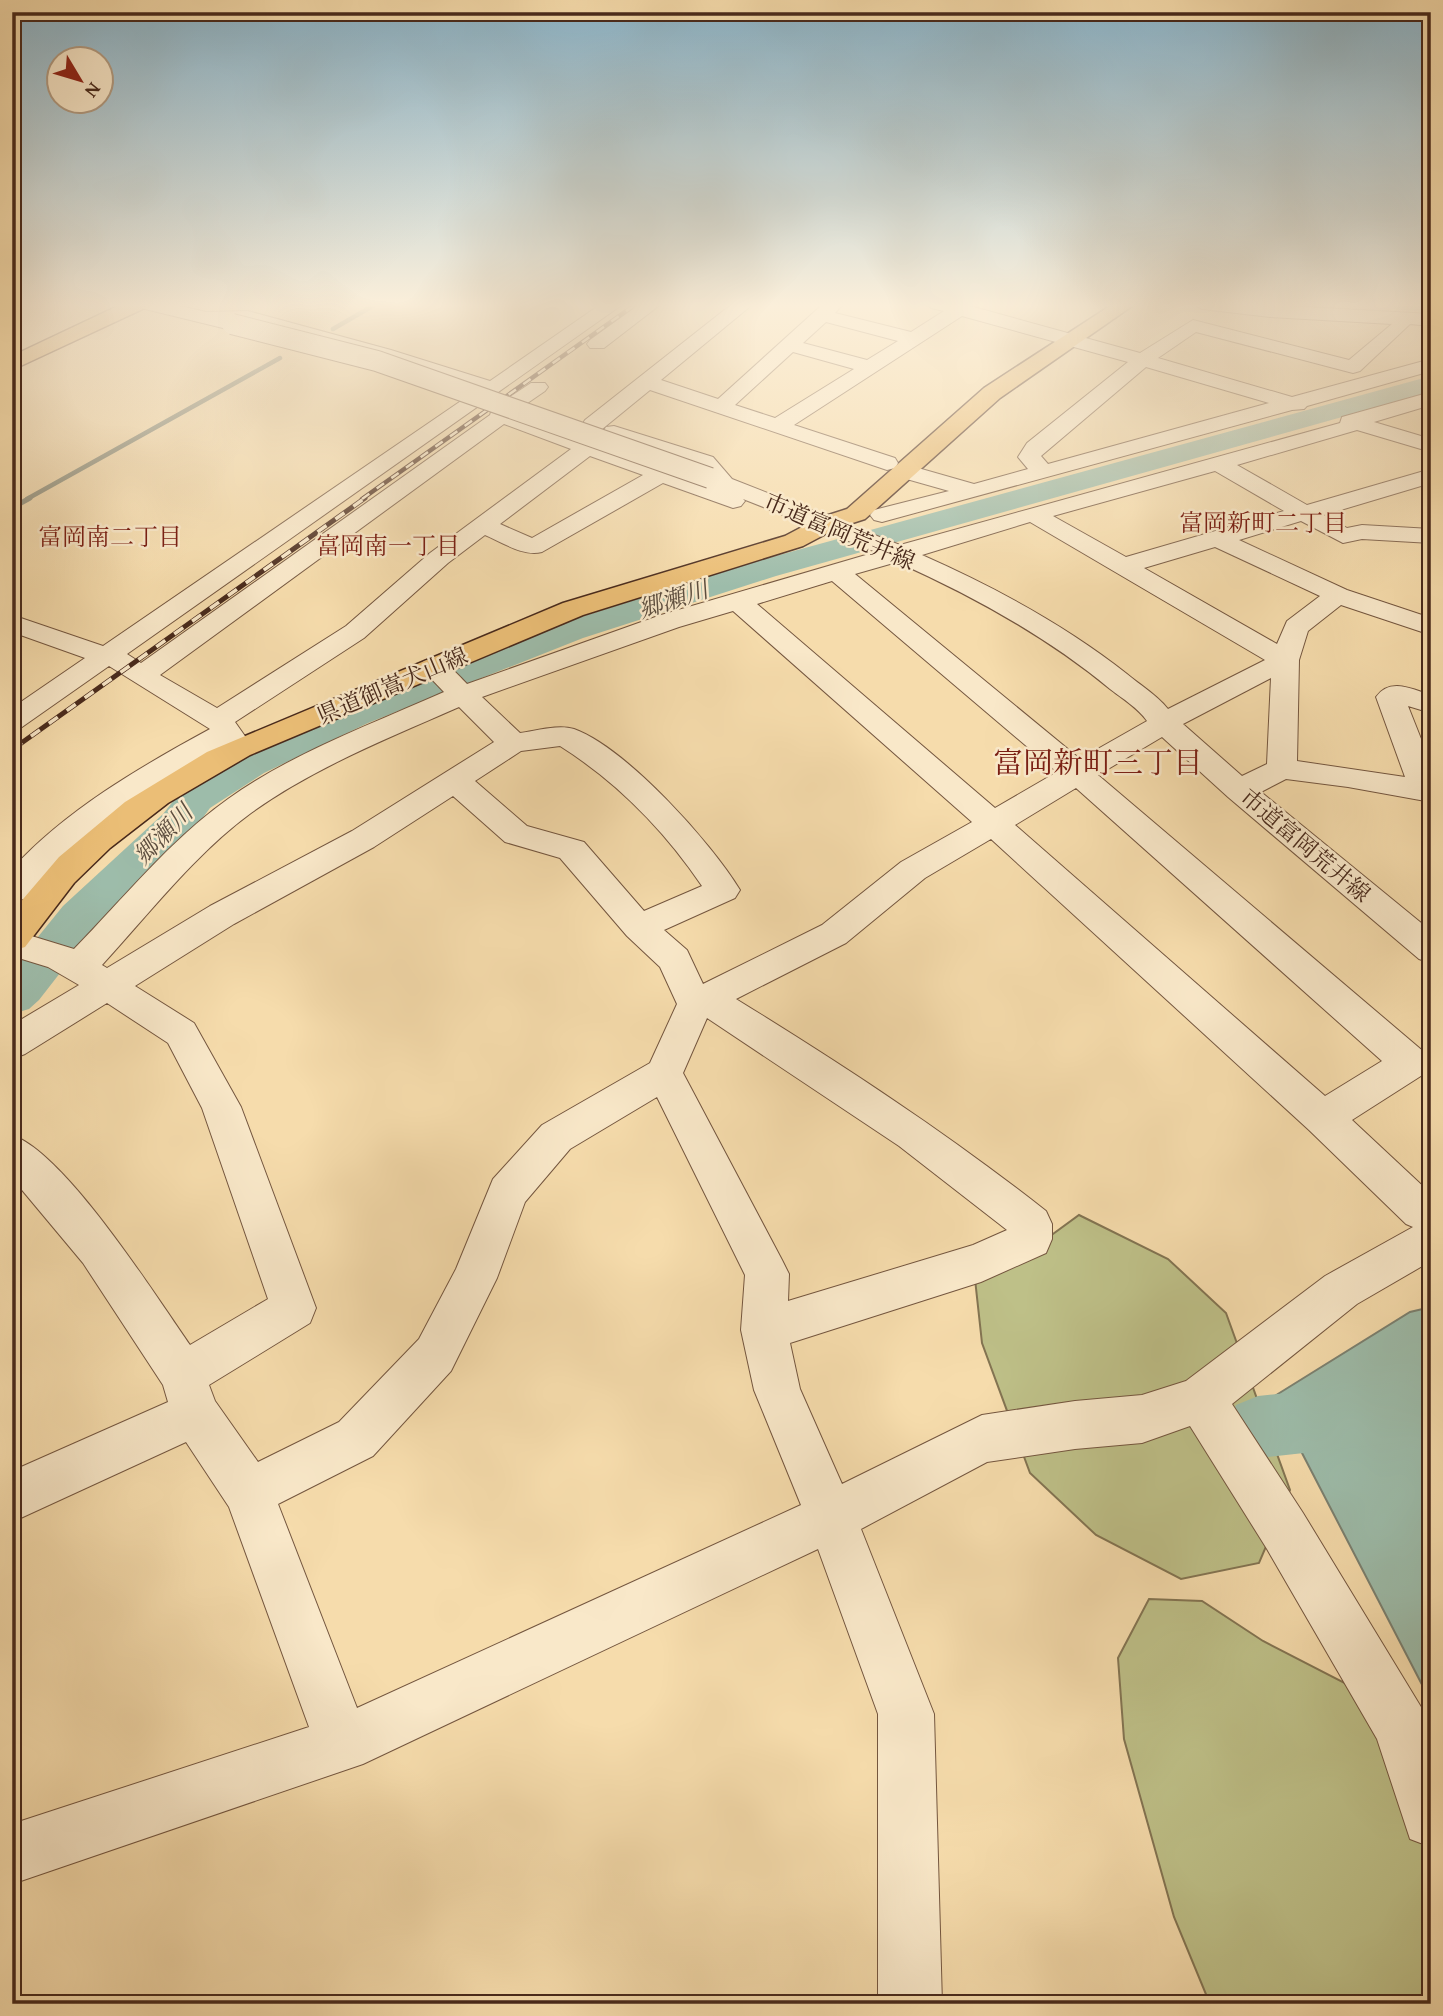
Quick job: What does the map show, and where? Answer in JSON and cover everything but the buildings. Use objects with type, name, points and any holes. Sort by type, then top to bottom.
[{"type":"main road","name":"県道御嵩犬山線","points":[[12,940],[79,857],[147,803],[203,766],[228,733],[434,667],[573,609],[839,528],[856,514],[895,467],[944,433],[986,398]]},
{"type":"street","points":[[455,398],[471,403]]},
{"type":"street","points":[[12,721],[478,398]]},
{"type":"street","name":"市道富岡荒井線","points":[[488,398],[717,480],[839,528],[1050,631],[1144,702],[1239,790],[1431,950]]},
{"type":"street","points":[[12,891],[26,873],[71,834],[171,762],[228,733],[355,632],[437,560],[590,437],[630,398]]},
{"type":"street","points":[[694,398],[974,491]]},
{"type":"street","points":[[720,407],[730,398]]},
{"type":"street","points":[[776,427],[821,398]]},
{"type":"street","points":[[1044,472],[1029,457],[1035,448],[1096,398]]},
{"type":"street","points":[[1284,398],[1294,404],[1431,446]]},
{"type":"street","points":[[882,515],[1315,398]]},
{"type":"street","points":[[502,416],[499,414],[521,399],[660,475],[731,501],[766,499]]},
{"type":"street","points":[[12,1044],[83,970],[196,842],[239,806],[305,767],[462,695],[670,621],[1033,514],[1356,423],[1362,419],[1429,407]]},
{"type":"street","points":[[141,676],[502,416],[705,462],[717,480]]},
{"type":"street","points":[[1218,463],[1343,536],[1362,532],[1431,536]]},
{"type":"street","points":[[492,529],[533,547],[660,475]]},
{"type":"street","points":[[1123,566],[1431,476]]},
{"type":"street","points":[[1033,514],[1285,660]]},
{"type":"street","points":[[1218,539],[1338,596],[1431,627]]},
{"type":"street","points":[[838,573],[1077,773],[1410,1063],[1323,1118]]},
{"type":"street","points":[[1282,769],[1285,660],[1296,627],[1338,596]]},
{"type":"street","points":[[739,602],[993,823],[1323,1118],[1421,1211],[1431,1207]]},
{"type":"street","points":[[12,623],[110,655],[228,733]]},
{"type":"street","points":[[249,1492],[356,1439],[435,1355],[475,1278],[508,1192],[556,1137],[664,1073],[700,1001],[834,934],[913,870],[1190,708],[1285,660]]},
{"type":"street","points":[[434,667],[513,743]]},
{"type":"street","points":[[1428,791],[1390,697],[1397,693],[1431,704]]},
{"type":"street","points":[[83,970],[222,915],[363,839],[513,743],[565,736],[607,762],[686,838],[723,890],[639,927]]},
{"type":"street","points":[[1239,790],[1282,769],[1428,791]]},
{"type":"street","points":[[455,781],[516,834],[572,850],[639,927],[674,959],[700,1001],[822,1071],[955,1162],[1031,1224],[1031,1239],[981,1262],[764,1330]]},
{"type":"street","points":[[12,940],[83,970],[181,1033],[222,1107],[294,1308],[189,1394],[12,1497]]},
{"type":"street","points":[[664,1073],[767,1275],[764,1330],[776,1390],[831,1517],[906,1714],[910,2004]]},
{"type":"street","points":[[12,1152],[38,1176],[98,1249],[249,1492],[343,1744]]},
{"type":"street","points":[[12,1854],[343,1744],[831,1517],[982,1439],[1075,1425],[1142,1419],[1199,1400],[1342,1290],[1431,1240]]},
{"type":"street","points":[[1199,1400],[1220,1427],[1256,1485],[1401,1727],[1431,1818]]},
{"type":"green space","points":[[1079,1215],[1168,1259],[1226,1313],[1290,1490],[1259,1563],[1181,1579],[1096,1535],[1030,1473],[982,1343],[975,1279],[1027,1253]]},
{"type":"green space","points":[[1149,1599],[1202,1601],[1263,1641],[1405,1714],[1431,1741],[1431,2004],[1210,2004],[1174,1917],[1124,1739],[1118,1658]]},
{"type":"shaded area","points":[[1431,1307],[1431,1702],[1273,1397],[1410,1312]]},
{"type":"waterway","points":[[27,499],[208,398]]},
{"type":"waterway","name":"郷瀬川","points":[[12,996],[23,988],[79,917],[177,824],[196,799],[250,764],[355,715],[571,631],[765,569],[1380,398]]},
{"type":"waterway","points":[[12,508],[30,498]]},
{"type":"waterway","points":[[1258,1427],[1431,1409]]},
{"type":"railway","points":[[362,499],[504,398]]},
{"type":"railway","points":[[13,749],[365,498]]},
{"type":"district","name":"富岡新町二丁目","points":[[1263,522]]},
{"type":"district","name":"富岡南二丁目","points":[[110,536]]},
{"type":"district","name":"富岡南一丁目","points":[[388,545]]},
{"type":"district","name":"富岡新町三丁目","points":[[1098,762]]}]
